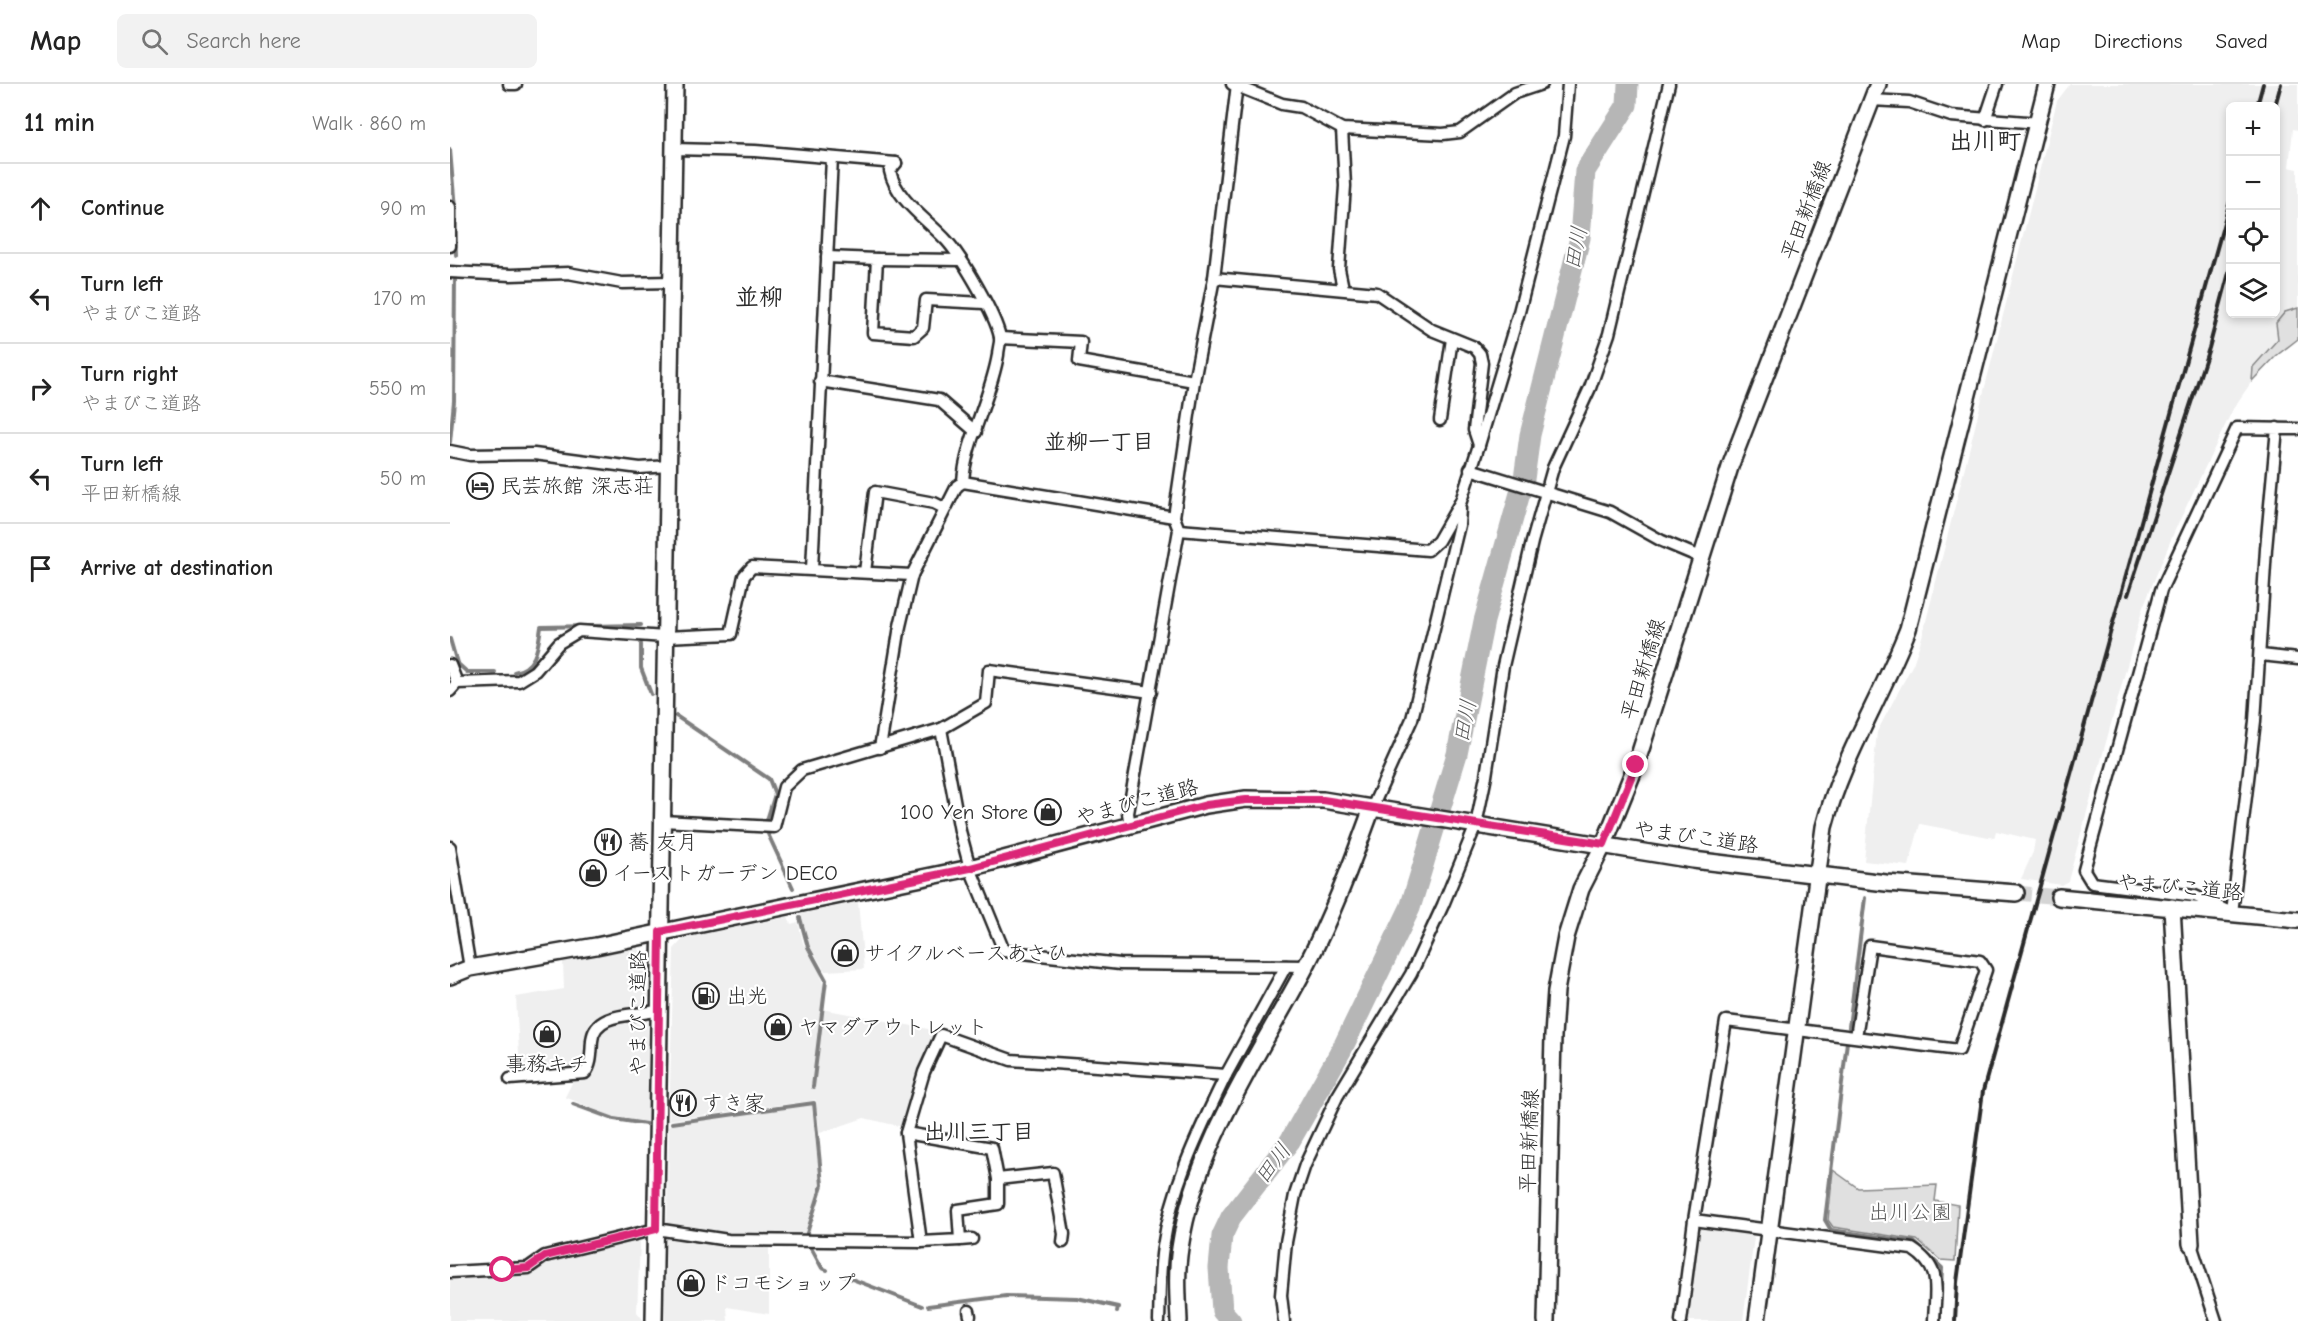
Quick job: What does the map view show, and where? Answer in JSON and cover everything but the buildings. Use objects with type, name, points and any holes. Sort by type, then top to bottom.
[{"type":"street","points":[[509,84],[516,84]]},
{"type":"street","points":[[450,975],[470,968],[660,932],[675,84]]},
{"type":"street","points":[[1130,826],[1128,813],[1152,692],[1179,530],[1174,517],[1194,381],[1214,278],[1235,85],[1282,104],[1301,107],[1342,129],[1443,134],[1460,132],[1515,93],[1542,84]]},
{"type":"street","points":[[1179,530],[1428,550],[1438,541],[1461,501],[1474,470],[1479,445],[1519,312],[1564,136],[1568,84]]},
{"type":"street","points":[[1284,1321],[1281,1295],[1286,1242],[1295,1195],[1305,1165],[1337,1097],[1411,974],[1443,905],[1473,824],[1486,776],[1503,666],[1532,542],[1553,468],[1590,388],[1609,334],[1669,84]]},
{"type":"street","name":"平田新橋線","points":[[1546,1321],[1556,991],[1566,937],[1578,898],[1604,844],[1636,765],[1700,557],[1735,454],[1878,84]]},
{"type":"street","points":[[1985,120],[1997,84]]},
{"type":"street","points":[[1757,1321],[1824,827],[1839,777],[1891,673],[1908,629],[2039,123],[2047,84]]},
{"type":"street","points":[[1871,100],[1909,102],[1951,116],[2039,123]]},
{"type":"street","points":[[1342,129],[1346,186],[1339,269],[1343,288]]},
{"type":"street","points":[[673,148],[755,151],[896,163],[890,171],[903,196],[947,241],[961,260],[1000,338],[996,366],[964,467],[963,482]]},
{"type":"street","points":[[812,569],[832,158]]},
{"type":"street","points":[[450,207],[450,246]]},
{"type":"street","points":[[827,257],[961,260]]},
{"type":"street","points":[[877,259],[873,333],[914,336],[923,328],[926,300],[984,303]]},
{"type":"street","points":[[450,272],[511,275],[568,273],[622,283],[672,282]]},
{"type":"street","points":[[1214,278],[1271,285],[1290,283],[1377,293],[1432,330],[1474,347],[1480,354],[1482,363],[1474,430],[1479,445]]},
{"type":"street","points":[[1000,338],[1081,342],[1079,362],[1194,381]]},
{"type":"street","points":[[1440,420],[1452,339]]},
{"type":"street","points":[[820,381],[939,400],[976,432]]},
{"type":"street","points":[[2277,428],[2266,549],[2260,655],[2232,913],[2195,896],[2092,883],[2084,870],[2161,590],[2236,428],[2277,428],[2298,429]]},
{"type":"street","points":[[450,451],[470,455],[534,454],[640,468],[668,466]]},
{"type":"street","points":[[1474,470],[1610,512],[1662,541],[1700,557]]},
{"type":"street","points":[[880,748],[900,626],[912,575],[957,486],[963,482],[1174,517]]},
{"type":"street","points":[[866,572],[875,492],[934,503],[944,508]]},
{"type":"street","points":[[1179,1321],[1177,1281],[1180,1248],[1199,1174],[1245,1076],[1306,966],[1379,810],[1412,718],[1459,525],[1461,501]]},
{"type":"street","points":[[450,665],[454,687],[519,681],[535,670],[559,643],[579,631],[665,637],[731,634],[744,576],[752,567],[912,575]]},
{"type":"street","points":[[2260,655],[2298,659]]},
{"type":"street","points":[[662,821],[774,827],[784,787],[802,770],[942,729],[986,703],[989,670],[1152,692]]},
{"type":"street","points":[[942,729],[960,831],[970,868],[1004,951],[1120,964],[1306,966]]},
{"type":"street","name":"やまびこ道路","points":[[654,1321],[660,932],[970,868],[1206,805],[1246,800],[1323,800],[1692,860],[1886,883],[2016,893]]},
{"type":"street","points":[[450,847],[470,968]]},
{"type":"street","name":"やまびこ道路","points":[[2059,897],[2298,920]]},
{"type":"street","points":[[2172,907],[2191,1244],[2216,1321]]},
{"type":"street","points":[[1682,1321],[1694,1220],[1726,1021],[1959,1050],[1986,970],[1980,960],[1870,946],[1857,1037]]},
{"type":"street","points":[[1159,1321],[1162,1249],[1175,1193],[1196,1138],[1226,1075],[1286,966]]},
{"type":"street","points":[[510,1079],[585,1073],[589,1067],[592,1030],[598,1024],[631,1013],[659,1010]]},
{"type":"street","points":[[921,1242],[906,1133],[924,1072],[941,1035],[1011,1059],[1226,1075]]},
{"type":"street","points":[[906,1133],[992,1148],[998,1179],[998,1204],[958,1209],[960,1240]]},
{"type":"street","points":[[998,1179],[1053,1173],[1064,1234],[1063,1242]]},
{"type":"street","points":[[1694,1220],[1912,1250],[1930,1263],[1935,1271],[1934,1321]]},
{"type":"street","points":[[450,1272],[528,1268],[545,1256],[656,1229],[728,1240],[921,1242],[972,1239]]},
{"type":"shaded area","points":[[2070,84],[2298,84],[2298,130],[2293,129],[2289,167],[2298,169],[2298,308],[2285,312],[2278,339],[2253,367],[2252,381],[2233,409],[2175,530],[2143,607],[2068,881],[2061,885],[2021,879],[2033,852],[2035,840],[1996,831],[1994,838],[1920,824],[1909,866],[1864,861],[1877,732],[1913,664],[1922,637],[2057,101]]},
{"type":"shaded area","points":[[858,902],[864,969],[825,971],[810,946],[801,914]]},
{"type":"shaded area","points":[[788,917],[791,924],[798,922],[803,943],[820,971],[824,992],[822,1009],[939,1031],[921,1066],[903,1127],[864,1118],[820,1133],[816,1100],[669,1120],[674,949],[684,938]]},
{"type":"shaded area","points":[[637,948],[648,957],[648,1003],[646,1006],[630,1007],[590,1020],[582,1070],[520,1074],[516,997],[564,989],[563,962]]},
{"type":"shaded area","points":[[648,1017],[648,1122],[611,1116],[565,1097],[574,1079],[584,1078],[596,1033],[600,1029],[634,1018]]},
{"type":"shaded area","points":[[812,1105],[820,1186],[804,1236],[723,1235],[667,1223],[669,1125]]},
{"type":"shaded area","points":[[1704,1227],[1749,1232],[1754,1238],[1743,1321],[1687,1321],[1698,1232]]},
{"type":"shaded area","points":[[666,1236],[769,1245],[769,1314],[727,1307],[728,1321],[665,1321]]},
{"type":"shaded area","points":[[636,1238],[640,1242],[637,1312],[644,1321],[450,1321],[450,1279],[509,1276],[533,1272],[549,1262]]},
{"type":"green space","points":[[2298,308],[2298,339],[2276,356],[2252,381],[2253,367],[2278,339],[2276,323],[2285,312]]},
{"type":"green space","name":"出川公園","points":[[1833,1170],[1858,1188],[1937,1185],[1935,1201],[1958,1205],[1955,1261],[1940,1260],[1917,1240],[1833,1227],[1828,1220]]},
{"type":"waterway","name":"田川","points":[[1231,1321],[1222,1311],[1219,1268],[1222,1236],[1231,1217],[1290,1141],[1342,1049],[1410,908],[1457,754],[1484,621],[1524,479],[1530,435],[1580,238],[1585,171],[1627,105],[1628,84]]},
{"type":"waterway","points":[[450,150],[455,209]]},
{"type":"waterway","points":[[455,229],[456,255]]},
{"type":"waterway","points":[[450,442],[454,401],[455,276]]},
{"type":"waterway","points":[[514,672],[522,670],[532,661],[541,627],[641,625]]},
{"type":"waterway","points":[[450,639],[457,663],[467,672],[495,672]]},
{"type":"waterway","points":[[641,644],[641,668],[651,694]]},
{"type":"waterway","points":[[676,716],[769,779],[775,794],[767,820]]},
{"type":"waterway","points":[[768,834],[793,888]]},
{"type":"waterway","points":[[1849,1027],[1865,898]]},
{"type":"waterway","points":[[800,918],[808,947],[826,980],[813,1087]]},
{"type":"waterway","points":[[1847,1042],[1825,1220],[1831,1230],[1914,1242],[1942,1268],[1941,1290]]},
{"type":"waterway","points":[[672,1123],[814,1103],[822,1185],[807,1233]]},
{"type":"waterway","points":[[573,1104],[614,1119],[646,1124]]},
{"type":"waterway","points":[[810,1246],[822,1268],[827,1270]]},
{"type":"waterway","points":[[844,1276],[922,1306]]},
{"type":"waterway","points":[[928,1306],[1006,1296],[1077,1298],[1118,1307],[1117,1312]]},
{"type":"waterway","points":[[1940,1298],[1940,1321]]},
{"type":"tunnel","points":[[2016,893],[2059,897]]},
{"type":"railway","points":[[2258,102],[2263,84]]},
{"type":"railway","points":[[2276,102],[2281,84]]},
{"type":"railway","points":[[1955,1321],[1957,1282],[1983,1091],[2228,210]]},
{"type":"railway","points":[[2128,595],[2209,348],[2226,284]]},
{"type":"place","name":"民芸旅館 深志荘","points":[[480,486]]},
{"type":"place","name":"100 Yen Store","points":[[1048,812]]},
{"type":"place","name":"蕎 友月","points":[[608,842]]},
{"type":"place","name":"イーストガーデン DECO","points":[[593,873]]},
{"type":"place","name":"サイクルベースあさひ","points":[[845,953]]},
{"type":"place","name":"出光","points":[[706,996]]},
{"type":"place","name":"ヤマダアウトレット","points":[[778,1027]]},
{"type":"place","name":"事務キチ","points":[[547,1034]]},
{"type":"place","name":"すき家","points":[[683,1103]]},
{"type":"place","name":"ドコモショップ","points":[[691,1283]]},
{"type":"district","name":"出川町","points":[[1985,141]]},
{"type":"district","name":"並柳","points":[[759,297]]},
{"type":"district","name":"並柳一丁目","points":[[1099,441]]},
{"type":"district","name":"出川三丁目","points":[[979,1131]]},
{"type":"route","points":[[503,1270],[528,1268],[545,1256],[642,1230],[656,1229],[660,932],[970,868],[1206,805],[1246,800],[1287,798],[1323,800],[1604,844],[1636,765]]}]
